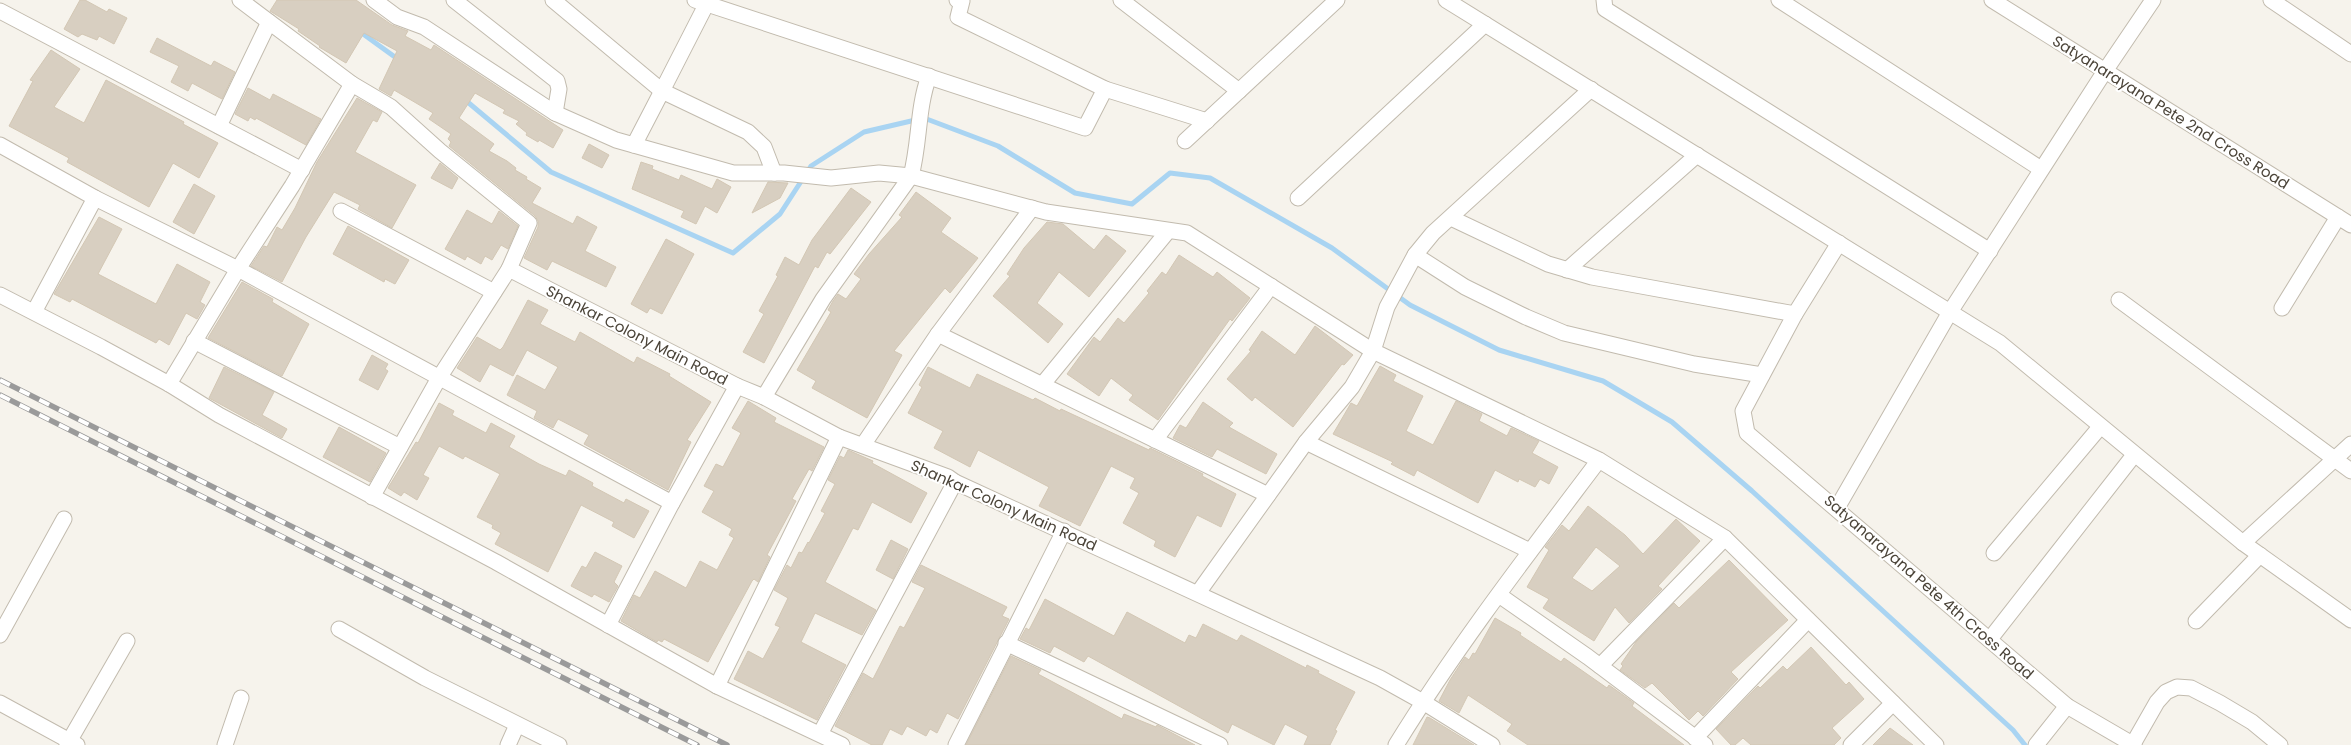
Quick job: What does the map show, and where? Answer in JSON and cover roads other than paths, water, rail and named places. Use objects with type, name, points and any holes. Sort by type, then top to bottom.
[{"type":"street","points":[[240,0],[352,84],[391,107],[440,152],[529,223],[509,269],[439,378],[372,497]]},
{"type":"street","points":[[374,0],[397,17],[424,27],[555,113],[596,132],[634,145],[733,172],[779,173],[830,178],[879,173],[911,176],[1046,212],[1187,233],[1373,351],[1599,460],[1725,538],[1936,745]]},
{"type":"street","points":[[454,0],[557,81],[559,89],[555,113]]},
{"type":"street","points":[[554,0],[662,91],[748,132],[764,146],[779,173]]},
{"type":"street","points":[[957,0],[962,1],[958,17],[1104,89],[1207,121]]},
{"type":"street","points":[[1121,0],[1239,91]]},
{"type":"street","points":[[1185,141],[1337,0]]},
{"type":"street","points":[[1446,0],[2000,343],[2242,542],[2351,620]]},
{"type":"street","points":[[1604,0],[1605,9],[1990,251]]},
{"type":"street","points":[[1779,0],[2042,170]]},
{"type":"street","name":"Satyanarayana Pete 2nd Cross Road","points":[[1992,0],[2344,221]]},
{"type":"street","points":[[1837,508],[1950,312],[2105,71],[2153,0]]},
{"type":"street","points":[[2271,0],[2351,54]]},
{"type":"street","points":[[634,145],[662,91],[701,2],[1084,128],[1104,89]]},
{"type":"street","points":[[0,11],[302,170]]},
{"type":"street","points":[[219,126],[270,22]]},
{"type":"street","points":[[1298,198],[1485,24]]},
{"type":"street","points":[[764,397],[823,298],[911,176],[916,157],[920,111],[929,76]]},
{"type":"street","points":[[169,384],[238,268],[302,170],[352,84]]},
{"type":"street","points":[[1198,593],[1306,442],[1352,387],[1373,351],[1387,307],[1403,274],[1415,255],[1433,233],[1591,89]]},
{"type":"street","points":[[0,145],[95,198],[238,268],[672,503]]},
{"type":"street","points":[[1567,270],[1697,155]]},
{"type":"street","points":[[34,312],[95,198]]},
{"type":"street","points":[[863,445],[938,334],[1032,208]]},
{"type":"street","points":[[341,211],[494,292]]},
{"type":"street","points":[[1451,218],[1548,264],[1592,277],[1795,314]]},
{"type":"street","points":[[2282,308],[2344,221]]},
{"type":"street","points":[[1042,385],[1168,231]]},
{"type":"street","points":[[1415,255],[1465,286],[1526,317],[1564,333],[1694,364],[1762,375],[1795,314],[1839,243]]},
{"type":"street","name":"Shankar Colony Main Road","points":[[509,269],[737,386],[764,397],[839,437],[948,477],[955,482],[1380,678],[1492,745]]},
{"type":"street","points":[[1155,440],[1271,286]]},
{"type":"street","points":[[0,295],[169,384],[220,415],[717,686],[842,745]]},
{"type":"street","points":[[2119,300],[2351,471]]},
{"type":"street","points":[[938,334],[1268,495]]},
{"type":"street","points":[[194,341],[400,447]]},
{"type":"street","name":"Satyanarayana Pete 4th Cross Road","points":[[1762,375],[1743,412],[1747,433],[2067,706],[2133,745]]},
{"type":"street","points":[[608,625],[672,503],[737,386]]},
{"type":"street","points":[[1994,554],[2100,427]]},
{"type":"street","points":[[717,686],[839,437]]},
{"type":"street","points":[[1306,442],[1530,551]]},
{"type":"street","points":[[2242,542],[2351,444]]},
{"type":"street","points":[[1990,639],[2134,455]]},
{"type":"street","points":[[1396,745],[1423,702],[1530,551],[1599,460]]},
{"type":"street","points":[[820,734],[955,482]]},
{"type":"street","points":[[0,635],[64,519]]},
{"type":"street","points":[[956,745],[1064,531]]},
{"type":"street","points":[[1600,666],[1725,538]]},
{"type":"street","points":[[2196,621],[2260,555]]},
{"type":"street","points":[[1500,594],[1700,741],[1808,620]]},
{"type":"street","points":[[339,629],[425,678],[559,745]]},
{"type":"street","points":[[0,702],[71,744],[127,641]]},
{"type":"street","points":[[1006,643],[1220,745]]},
{"type":"street","points":[[2133,745],[2157,702],[2166,692],[2177,686],[2192,688],[2228,708],[2252,722],[2280,745]]},
{"type":"street","points":[[224,745],[241,698]]},
{"type":"street","points":[[1851,745],[1893,703]]},
{"type":"street","points":[[2036,745],[2067,706]]},
{"type":"street","points":[[508,745],[517,725]]},
{"type":"waterway","points":[[359,31],[399,60]]},
{"type":"waterway","points":[[464,99],[551,172],[733,253],[780,214],[811,166],[864,132],[924,118],[998,146],[1075,193],[1132,204],[1170,173],[1210,178],[1332,248],[1410,305],[1499,350],[1603,381],[1672,422],[1752,491],[2013,730],[2025,745]]},
{"type":"railway","points":[[0,380],[727,745]]},
{"type":"railway","points":[[0,395],[697,745]]}]
